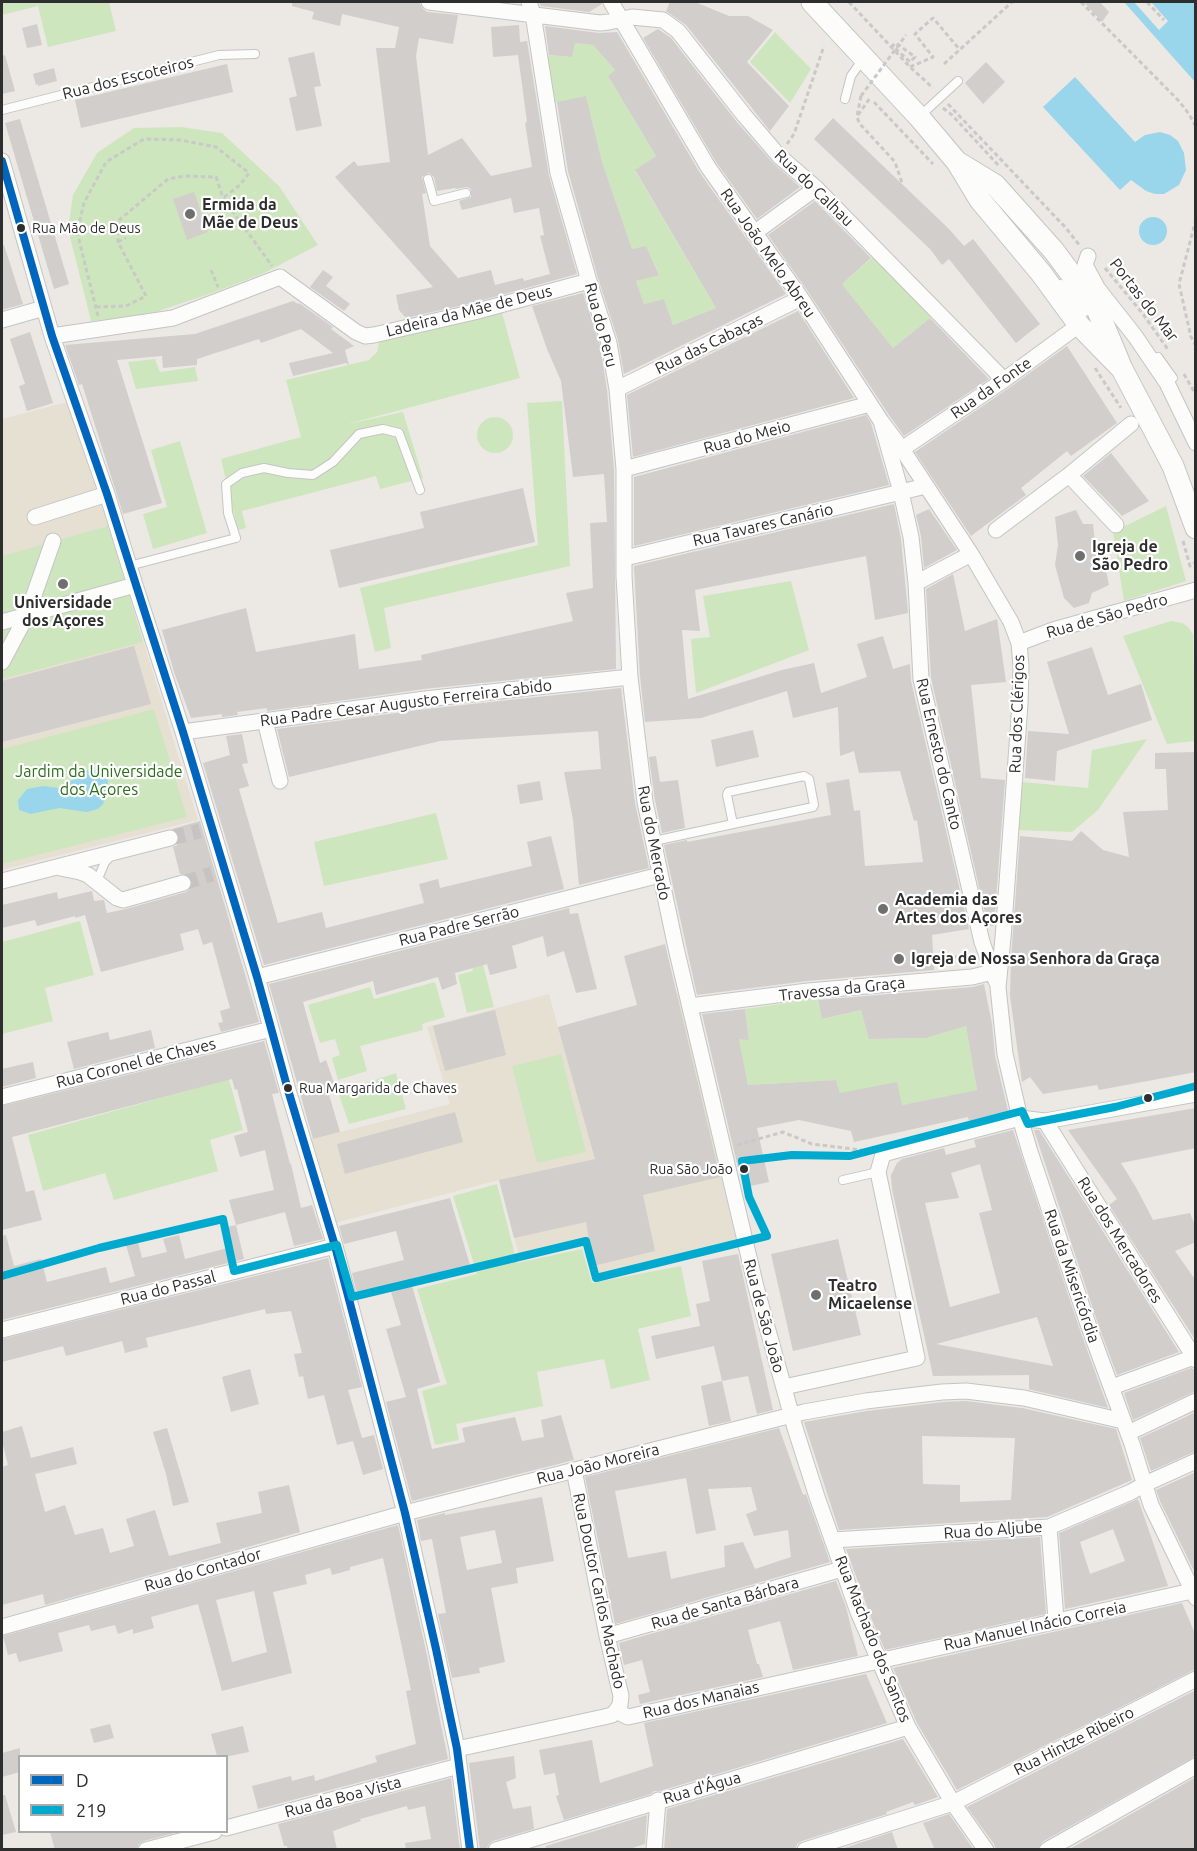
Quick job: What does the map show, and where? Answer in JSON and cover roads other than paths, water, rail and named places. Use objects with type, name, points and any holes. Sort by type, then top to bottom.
[{"type":"main road","points":[[812,2],[872,57],[957,162],[980,200],[1041,273],[1087,315]]},
{"type":"main road","points":[[957,162],[995,184],[1051,260],[1087,315],[1122,369],[1173,466],[1196,528]]},
{"type":"street","name":"Rua do Calhau","points":[[429,2],[531,8],[600,23],[632,16],[663,20],[678,31],[779,156],[816,188],[1004,380]]},
{"type":"street","name":"Rua João Melo Abreu","points":[[611,2],[708,167],[801,298],[881,421],[901,492]]},
{"type":"street","name":"Rua do Peru","points":[[531,8],[558,172],[609,343],[616,389],[624,469],[630,677]]},
{"type":"street","points":[[2,168],[52,336],[107,494],[183,732],[218,872],[257,977],[335,1245],[405,1513],[436,1649],[457,1749],[470,1850]]},
{"type":"street","points":[[754,233],[816,188]]},
{"type":"street","points":[[1088,264],[1098,289],[1135,336],[1167,383],[1196,443]]},
{"type":"street","name":"Ladeira da Mãe de Deus","points":[[52,336],[173,318],[280,277],[356,332],[365,336],[474,312],[589,281]]},
{"type":"street","name":"Rua das Cabaças","points":[[616,389],[801,298]]},
{"type":"street","points":[[2,320],[44,308]]},
{"type":"street","name":"Rua da Fonte","points":[[902,449],[1004,380],[1087,315]]},
{"type":"street","name":"Rua do Meio","points":[[624,469],[870,404]]},
{"type":"street","name":"Rua dos Clérigos","points":[[881,421],[971,554],[1011,622],[1019,643],[1020,704],[1003,938],[995,979]]},
{"type":"street","points":[[996,530],[1131,424]]},
{"type":"street","points":[[1072,472],[1116,525]]},
{"type":"street","name":"Rua Tavares Canário","points":[[625,558],[926,486]]},
{"type":"street","name":"Rua Ernesto do Canto","points":[[901,492],[911,537],[916,583],[921,679],[984,948],[995,979]]},
{"type":"street","points":[[35,517],[107,494]]},
{"type":"street","points":[[2,662],[27,615],[53,541]]},
{"type":"street","points":[[916,583],[971,554]]},
{"type":"street","points":[[2,622],[135,585]]},
{"type":"street","name":"Rua de São Pedro","points":[[1019,643],[1053,630],[1196,591]]},
{"type":"street","name":"Rua Padre Cesar Augusto Ferreira Cabido","points":[[183,732],[424,699],[630,677]]},
{"type":"street","name":"Rua do Mercado","points":[[630,677],[645,802],[690,1006]]},
{"type":"street","points":[[264,721],[280,781]]},
{"type":"street","points":[[2,881],[170,838]]},
{"type":"street","points":[[51,868],[66,868],[80,872],[97,881],[112,895],[123,900],[183,883]]},
{"type":"street","name":"Rua Padre Serrão","points":[[257,977],[660,875]]},
{"type":"street","points":[[984,948],[997,945],[1003,938]]},
{"type":"street","name":"Travessa da Graça","points":[[690,1006],[808,987],[972,977],[995,979]]},
{"type":"street","name":"Rua da Misericórdia","points":[[995,979],[1005,1054],[1020,1118],[1151,1505],[1194,1594]]},
{"type":"street","name":"Rua de São João","points":[[690,1006],[756,1287],[791,1414]]},
{"type":"street","name":"Rua Coronel de Chaves","points":[[2,1097],[271,1029]]},
{"type":"street","points":[[784,1387],[917,1358],[878,1172],[883,1154],[1020,1118],[1045,1120],[1196,1094]]},
{"type":"street","name":"Rua dos Mercadores","points":[[1045,1120],[1195,1359]]},
{"type":"street","name":"Rua do Passal","points":[[2,1330],[335,1245]]},
{"type":"street","points":[[1112,1387],[1195,1359]]},
{"type":"street","name":"Rua João Moreira","points":[[405,1513],[791,1414],[866,1401],[966,1391],[1024,1398],[1126,1427]]},
{"type":"street","points":[[1126,1427],[1196,1401]]},
{"type":"street","name":"Rua Machado dos Santos","points":[[791,1414],[842,1569],[878,1660],[908,1727],[953,1803],[986,1850]]},
{"type":"street","name":"Rua do Aljube","points":[[832,1540],[1049,1527],[1196,1461]]},
{"type":"street","name":"Rua Doutor Carlos Machado","points":[[574,1470],[621,1696],[620,1705],[616,1711]]},
{"type":"street","name":"Rua do Contador","points":[[2,1622],[405,1513]]},
{"type":"street","points":[[1049,1527],[1056,1620]]},
{"type":"street","name":"Rua de Santa Bárbara","points":[[607,1636],[842,1569]]},
{"type":"street","name":"Rua Manuel Inácio Correia","points":[[878,1660],[1056,1620],[1194,1594]]},
{"type":"street","name":"Rua dos Manaias","points":[[457,1749],[604,1717],[616,1711],[628,1717],[878,1660]]},
{"type":"street","name":"Rua Hintze Ribeiro","points":[[805,1850],[953,1803],[1196,1679]]},
{"type":"street","name":"Rua d'Água","points":[[496,1850],[908,1727]]},
{"type":"street","name":"Rua da Boa Vista","points":[[228,1827],[459,1766]]},
{"type":"street","points":[[1047,1850],[1196,1766]]},
{"type":"street","points":[[654,1850],[658,1800]]},
{"type":"street","points":[[146,1850],[210,1833]]},
{"type":"lane","name":"Rua dos Escoteiros","points":[[2,111],[219,55],[255,54]]},
{"type":"lane","points":[[845,99],[851,76],[872,57]]},
{"type":"lane","points":[[919,117],[958,81]]},
{"type":"lane","points":[[957,162],[996,205]]},
{"type":"lane","points":[[428,179],[434,201],[466,193]]},
{"type":"lane","points":[[1010,222],[1051,260],[1088,264],[1173,378]]},
{"type":"lane","points":[[1055,276],[1087,315]]},
{"type":"lane","points":[[129,566],[236,538],[228,513],[226,484],[242,473],[264,468],[313,475],[333,462],[359,434],[383,429],[399,433],[420,490]]},
{"type":"lane","points":[[654,841],[813,807],[809,779],[804,776],[728,792],[733,824]]},
{"type":"lane","points":[[97,881],[105,862],[114,852]]},
{"type":"lane","points":[[843,1180],[878,1172]]},
{"type":"water","points":[[1124,2],[1134,2],[1159,30],[1168,21],[1151,2],[1195,2],[1195,82]]},
{"type":"water","points":[[1075,77],[1135,142],[1145,135],[1160,132],[1178,141],[1184,153],[1186,170],[1179,185],[1164,194],[1155,194],[1146,191],[1131,180],[1120,190],[1043,107]]},
{"type":"water","points":[[1153,217],[1163,221],[1167,231],[1163,241],[1153,245],[1143,241],[1139,231],[1143,221]]},
{"type":"water","points":[[93,769],[103,773],[108,779],[108,791],[103,804],[98,809],[87,812],[59,808],[31,814],[19,810],[18,800],[27,789],[66,786],[81,771]]},
{"type":"tunnel","points":[[170,838],[200,831]]},
{"type":"tunnel","points":[[183,883],[212,874]]},
{"type":"place","name":"Ermida da Mãe de Deus","points":[[190,214]]},
{"type":"place","name":"Rua Mão de Deus","points":[[21,228]]},
{"type":"place","name":"Igreja de São Pedro","points":[[1080,556]]},
{"type":"place","name":"Universidade dos Açores","points":[[63,584]]},
{"type":"place","name":"Academia das Artes dos Açores","points":[[883,909]]},
{"type":"place","name":"Igreja de Nossa Senhora da Graça","points":[[899,959]]},
{"type":"place","name":"Rua Margarida de Chaves","points":[[288,1088]]},
{"type":"place","name":"Rua São João","points":[[744,1169]]},
{"type":"place","name":"Teatro Micaelense","points":[[816,1295]]},
{"type":"park label","name":"Jardim da Universidade dos Açores","points":[[99,781]]}]
